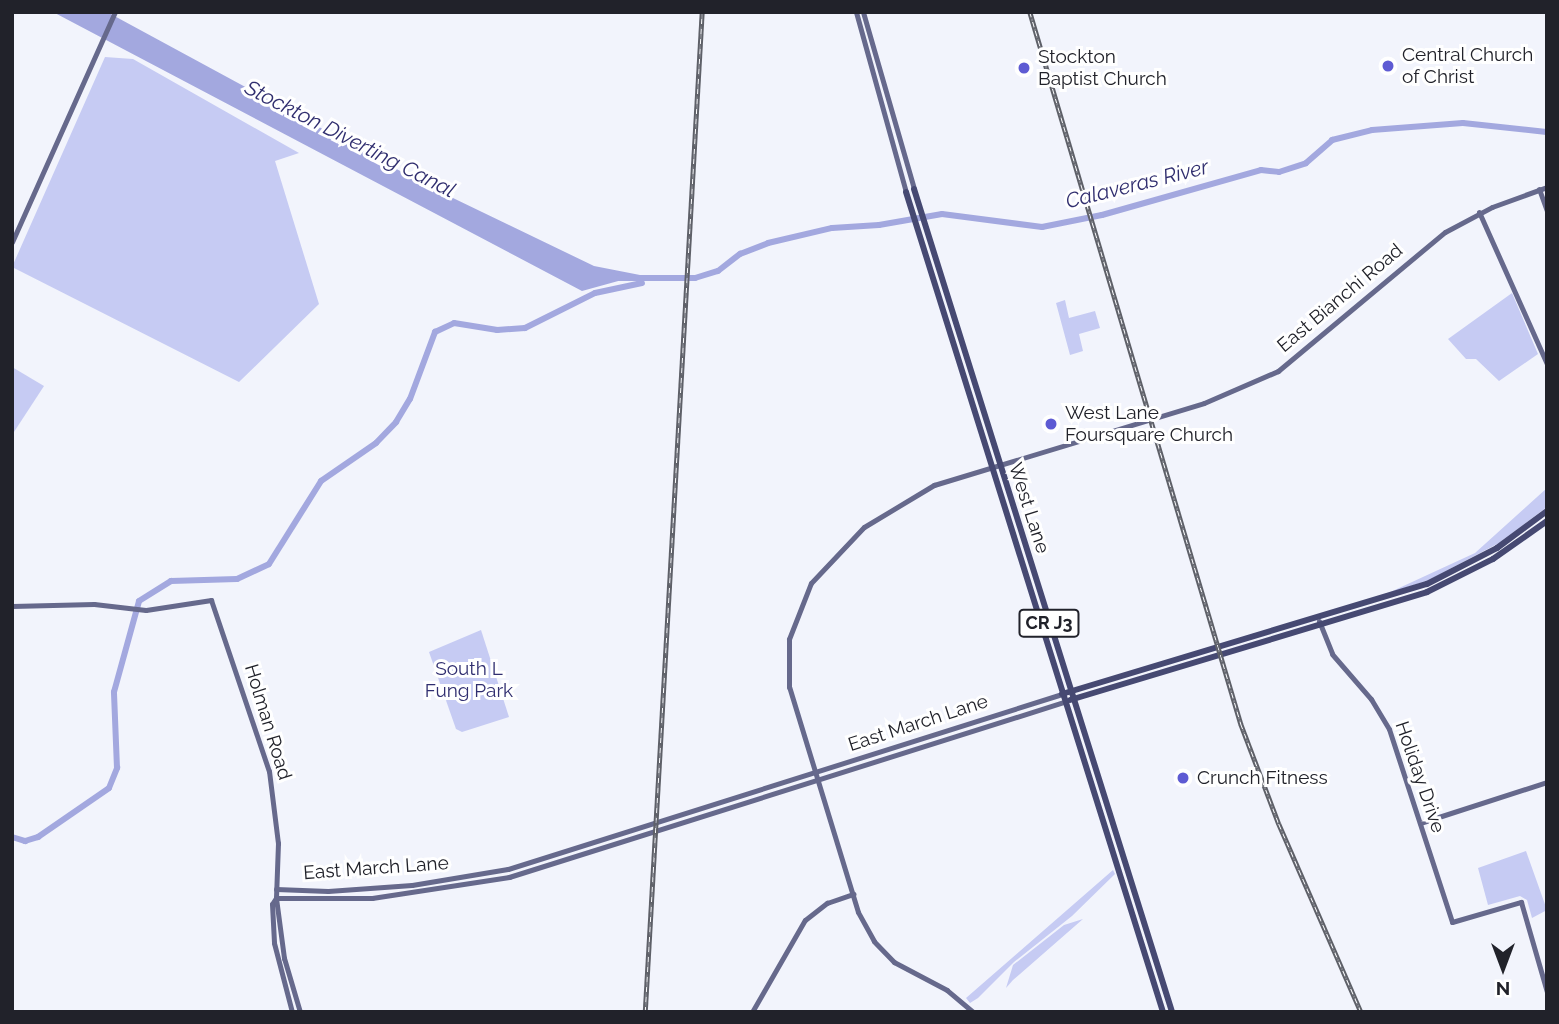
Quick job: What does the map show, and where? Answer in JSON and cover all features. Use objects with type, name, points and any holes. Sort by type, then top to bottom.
[{"type":"main road","points":[[12,243],[115,12]]},
{"type":"main road","name":"West Lane","points":[[856,12],[919,235],[1163,1012]]},
{"type":"main road","name":"West Lane","points":[[863,12],[927,234],[1172,1012]]},
{"type":"main road","points":[[885,113],[898,134]]},
{"type":"main road","points":[[894,146],[906,161]]},
{"type":"main road","name":"East Bianchi Road","points":[[972,1012],[954,995],[885,954],[865,926],[793,708],[787,671],[792,626],[806,592],[831,559],[878,517],[931,486],[998,463],[1204,403],[1258,382],[1306,350],[1434,239],[1479,212],[1547,187]]},
{"type":"main road","points":[[1539,190],[1547,211]]},
{"type":"main road","points":[[1479,212],[1547,364]]},
{"type":"main road","name":"East March Lane","points":[[276,889],[342,890],[468,877],[560,854],[1062,694],[1319,622],[1446,576],[1497,548],[1547,511]]},
{"type":"main road","name":"East March Lane","points":[[276,898],[372,898],[481,883],[562,862],[1450,582],[1511,548],[1547,521]]},
{"type":"main road","name":"Holman Road","points":[[12,606],[94,604],[143,609],[211,600],[269,771],[277,827],[276,898],[284,958],[300,1012]]},
{"type":"main road","name":"Holiday Drive","points":[[1319,622],[1332,654],[1386,722],[1452,922],[1519,901],[1531,929],[1531,949],[1547,992]]},
{"type":"main road","points":[[1420,823],[1547,782]]},
{"type":"main road","points":[[752,1012],[805,920],[827,903],[853,894]]},
{"type":"main road","name":"Holman Road","points":[[276,898],[272,904],[274,943],[292,1012]]},
{"type":"green space","points":[[105,57],[133,59],[299,153],[275,161],[319,304],[239,382],[12,267]]},
{"type":"green space","points":[[1512,293],[1538,354],[1499,381],[1476,359],[1466,359],[1448,339]]},
{"type":"green space","points":[[1065,300],[1069,318],[1095,311],[1100,328],[1079,334],[1083,351],[1070,355],[1056,303]]},
{"type":"green space","points":[[12,367],[44,386],[12,435]]},
{"type":"green space","points":[[1547,488],[1547,507],[1499,543],[1429,580],[1386,594],[1475,553]]},
{"type":"green space","name":"South L Fung Park","points":[[481,630],[509,717],[462,732],[456,729],[429,652]]},
{"type":"green space","points":[[1526,851],[1547,910],[1532,918],[1527,900],[1520,896],[1488,905],[1478,868]]},
{"type":"green space","points":[[1113,870],[1115,874],[1072,916],[1014,962],[970,1003],[966,998]]},
{"type":"green space","points":[[1083,919],[1006,988],[1013,965],[1064,925]]},
{"type":"shaded area","name":"Stockton Diverting Canal","points":[[53,12],[107,12],[426,185],[594,266],[640,275],[582,291]]},
{"type":"waterway","name":"Calaveras River","points":[[619,278],[695,278],[718,271],[740,254],[768,243],[832,228],[879,225],[942,214],[1042,227],[1102,215],[1261,170],[1279,172],[1306,163],[1332,140],[1372,130],[1463,123],[1547,132]]},
{"type":"waterway","name":"Calaveras River","points":[[12,837],[25,841],[38,837],[109,788],[117,768],[114,692],[139,601],[171,581],[237,579],[269,564],[321,481],[376,443],[396,422],[410,399],[435,332],[454,323],[497,330],[525,328],[595,293],[642,283]]},
{"type":"railway","points":[[645,1012],[702,12]]},
{"type":"railway","points":[[1030,12],[1241,724],[1279,824],[1361,1012]]},
{"type":"place","name":"Central Church of Christ","points":[[1388,66]]},
{"type":"place","name":"Stockton Baptist Church","points":[[1024,68]]},
{"type":"place","name":"West Lane Foursquare Church","points":[[1051,424]]},
{"type":"place","name":"Crunch Fitness","points":[[1183,778]]}]
